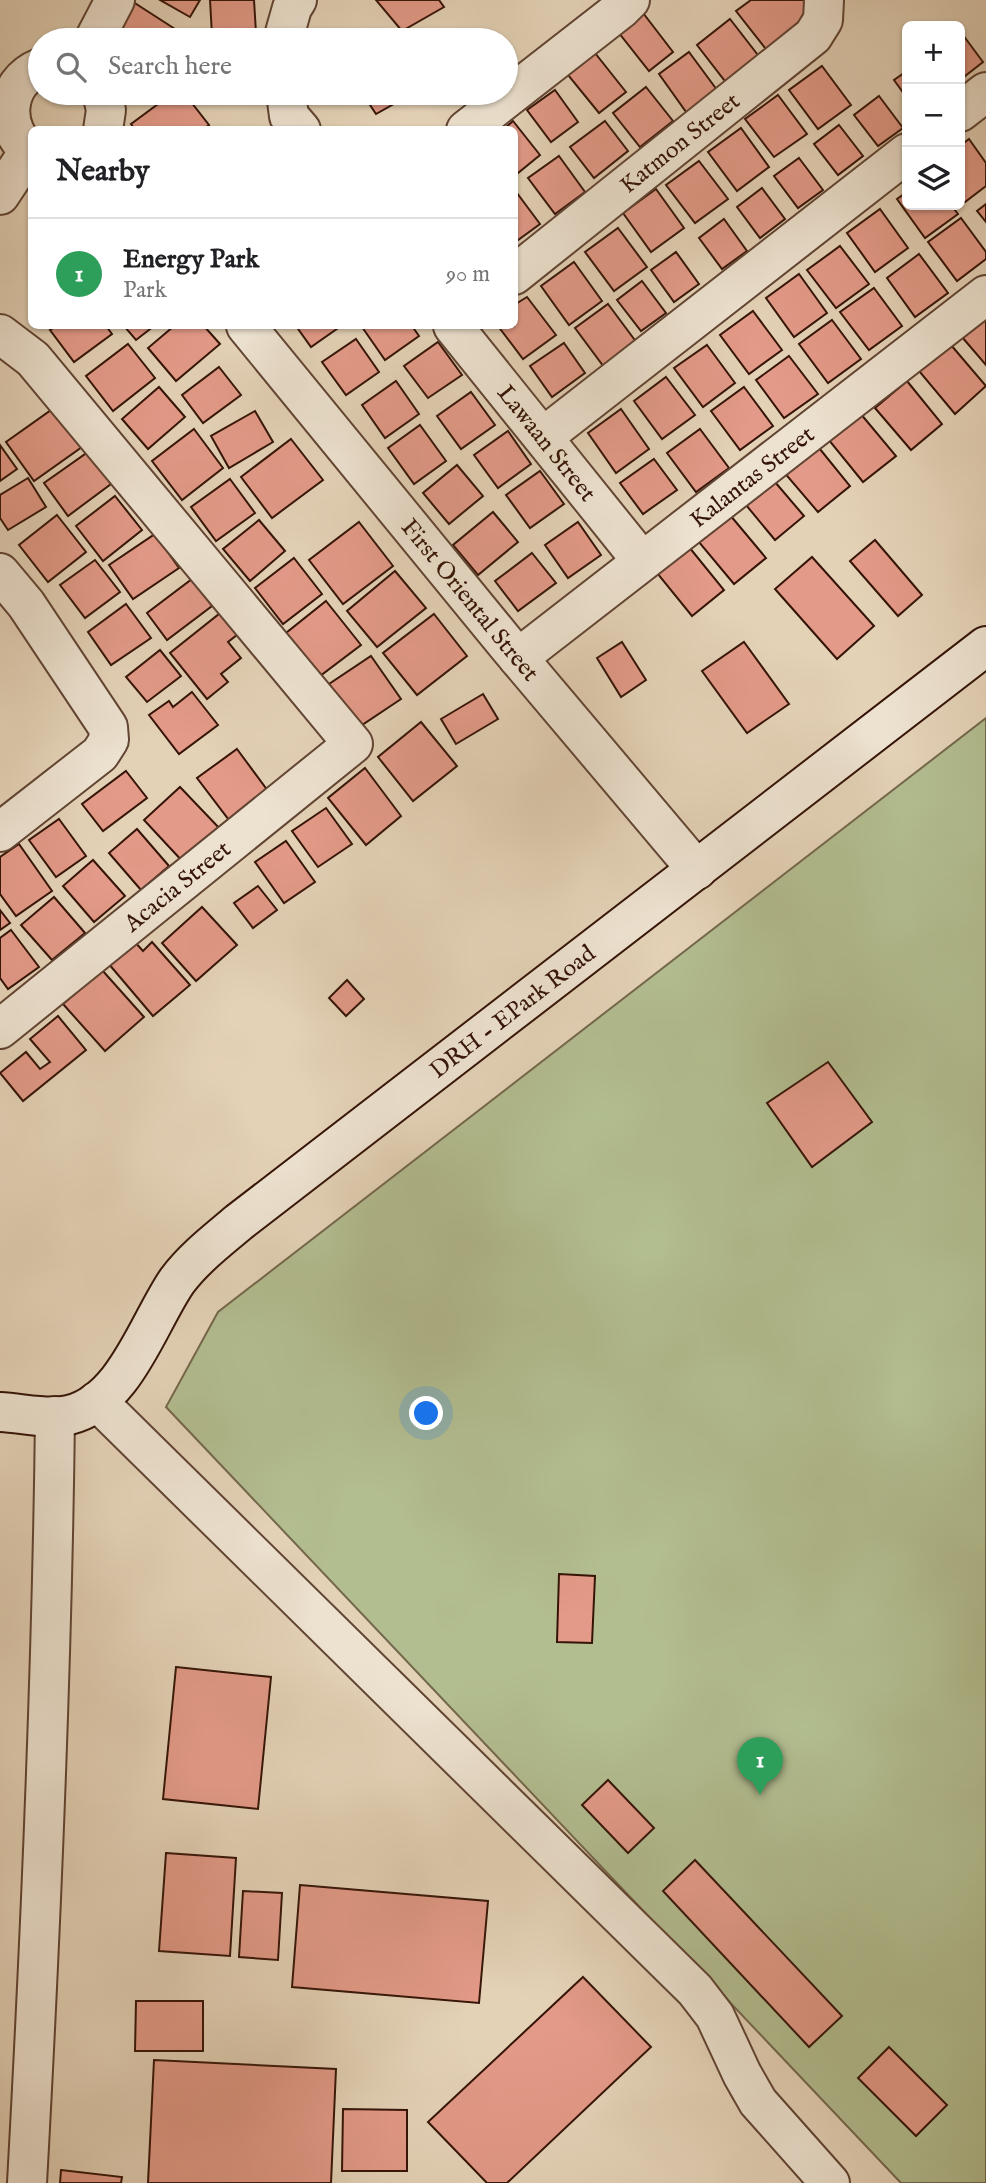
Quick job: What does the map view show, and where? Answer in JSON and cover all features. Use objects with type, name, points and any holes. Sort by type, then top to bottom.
[{"type":"street","points":[[100,28],[115,0]]},
{"type":"street","points":[[286,28],[297,0]]},
{"type":"street","points":[[518,89],[630,0]]},
{"type":"street","name":"Katmon Street","points":[[518,272],[813,36],[823,20],[824,0]]},
{"type":"street","points":[[28,75],[6,95],[11,127],[18,140],[28,149]]},
{"type":"street","points":[[965,108],[986,92]]},
{"type":"street","points":[[104,126],[105,105]]},
{"type":"street","points":[[288,105],[289,116],[298,126]]},
{"type":"street","points":[[471,126],[498,105]]},
{"type":"street","points":[[0,195],[28,154]]},
{"type":"street","points":[[543,437],[902,157]]},
{"type":"street","name":"Kalantas Street","points":[[518,658],[986,295]]},
{"type":"street","name":"First Oriental Street","points":[[248,329],[518,658],[697,870]]},
{"type":"street","name":"Lawaan Street","points":[[455,329],[642,561]]},
{"type":"street","name":"Acacia Street","points":[[0,334],[33,359],[354,744],[0,1029]]},
{"type":"street","points":[[0,573],[13,614],[108,727],[109,740],[100,754],[0,832]]},
{"type":"street","name":"DRH - EPark Road","points":[[77,1410],[120,1377],[142,1346],[164,1301],[179,1279],[199,1256],[239,1222],[986,646]]},
{"type":"street","points":[[0,1412],[77,1410],[695,1990],[715,2016],[758,2102],[830,2183]]},
{"type":"street","points":[[27,2183],[52,1625],[77,1410]]},
{"type":"green space","points":[[986,718],[986,2183],[901,2183],[166,1407],[218,1312]]},
{"type":"building","points":[[130,0],[173,28],[114,28],[111,26]]},
{"type":"building","points":[[160,0],[200,0],[190,17]]},
{"type":"building","points":[[210,0],[254,0],[256,28],[212,28]]},
{"type":"building","points":[[376,0],[439,0],[444,7],[407,28],[399,28]]},
{"type":"building","points":[[751,0],[806,0],[818,15],[769,53],[736,11]]},
{"type":"building","points":[[640,9],[673,52],[649,71],[615,28]]},
{"type":"building","points":[[730,19],[761,59],[728,85],[697,45]]},
{"type":"building","points":[[965,38],[983,62],[965,76]]},
{"type":"building","points":[[689,52],[720,94],[689,116],[659,74]]},
{"type":"building","points":[[595,53],[626,92],[599,113],[568,75]]},
{"type":"building","points":[[822,66],[851,105],[818,129],[789,90]]},
{"type":"building","points":[[902,74],[902,91],[894,80]]},
{"type":"building","points":[[646,87],[673,121],[640,147],[613,113]]},
{"type":"building","points":[[555,90],[578,122],[551,142],[527,110]]},
{"type":"building","points":[[778,95],[807,134],[774,157],[745,119]]},
{"type":"building","points":[[879,96],[902,129],[878,146],[854,115]]},
{"type":"building","points":[[157,105],[193,105],[209,125],[132,126],[131,124]]},
{"type":"building","points":[[370,105],[392,105],[376,114]]},
{"type":"building","points":[[605,121],[628,151],[594,178],[570,147]]},
{"type":"building","points":[[839,125],[863,156],[838,175],[814,144]]},
{"type":"building","points":[[518,127],[540,155],[518,173]]},
{"type":"building","points":[[741,128],[769,167],[737,191],[708,152]]},
{"type":"building","points":[[969,139],[986,163],[986,186],[965,202],[965,147],[965,142]]},
{"type":"building","points":[[559,156],[585,192],[555,214],[528,178]]},
{"type":"building","points":[[799,158],[823,190],[798,208],[774,176]]},
{"type":"building","points":[[699,161],[728,199],[695,223],[666,185]]},
{"type":"building","points":[[762,188],[785,219],[760,238],[737,207]]},
{"type":"building","points":[[656,189],[684,228],[651,252],[623,213]]},
{"type":"building","points":[[518,194],[540,224],[518,240]]},
{"type":"building","points":[[986,204],[986,222],[977,211]]},
{"type":"building","points":[[880,209],[908,248],[875,272],[847,233]]},
{"type":"building","points":[[905,210],[955,210],[958,214],[925,238]]},
{"type":"building","points":[[961,218],[986,252],[986,259],[957,281],[928,242]]},
{"type":"building","points":[[724,219],[747,251],[722,269],[699,238]]},
{"type":"building","points":[[618,228],[647,267],[614,291],[585,252]]},
{"type":"building","points":[[840,246],[869,284],[836,308],[807,270]]},
{"type":"building","points":[[676,252],[699,284],[674,302],[651,270]]},
{"type":"building","points":[[919,254],[948,293],[915,317],[887,278]]},
{"type":"building","points":[[574,262],[602,301],[569,325],[541,286]]},
{"type":"building","points":[[799,274],[827,313],[794,337],[766,298]]},
{"type":"building","points":[[642,281],[666,313],[641,331],[617,300]]},
{"type":"building","points":[[874,288],[902,326],[869,350],[840,312]]},
{"type":"building","points":[[527,297],[556,335],[523,359],[500,329],[518,329],[518,303]]},
{"type":"building","points":[[608,304],[637,343],[604,367],[575,328]]},
{"type":"building","points":[[753,311],[782,350],[749,374],[720,335]]},
{"type":"building","points":[[986,317],[986,365],[962,337]]},
{"type":"building","points":[[832,320],[861,359],[828,383],[799,344]]},
{"type":"building","points":[[108,329],[112,334],[74,362],[50,330]]},
{"type":"building","points":[[127,329],[150,329],[136,340]]},
{"type":"building","points":[[170,329],[207,329],[220,344],[176,381],[148,348]]},
{"type":"building","points":[[298,329],[337,329],[311,347]]},
{"type":"building","points":[[363,329],[414,329],[419,336],[385,360]]},
{"type":"building","points":[[356,339],[379,372],[346,395],[322,362]]},
{"type":"building","points":[[438,342],[462,375],[428,398],[404,366]]},
{"type":"building","points":[[564,343],[585,373],[552,397],[530,366]]},
{"type":"building","points":[[128,344],[155,378],[113,411],[86,376]]},
{"type":"building","points":[[707,345],[735,383],[703,407],[674,368]]},
{"type":"building","points":[[951,345],[986,386],[955,414],[919,371]]},
{"type":"building","points":[[789,356],[818,394],[784,418],[756,380]]},
{"type":"building","points":[[219,367],[241,395],[203,423],[182,395]]},
{"type":"building","points":[[666,377],[695,415],[662,439],[634,401]]},
{"type":"building","points":[[396,381],[419,414],[385,438],[362,405]]},
{"type":"building","points":[[907,381],[942,424],[911,450],[875,408]]},
{"type":"building","points":[[159,387],[185,417],[148,449],[122,419]]},
{"type":"building","points":[[744,387],[773,426],[740,450],[711,411]]},
{"type":"building","points":[[471,392],[495,425],[461,449],[437,416]]},
{"type":"building","points":[[61,403],[89,442],[34,481],[6,442]]},
{"type":"building","points":[[621,409],[649,449],[616,473],[588,433]]},
{"type":"building","points":[[255,411],[273,442],[229,468],[211,436]]},
{"type":"building","points":[[860,413],[896,456],[863,482],[828,439]]},
{"type":"building","points":[[420,425],[446,461],[414,484],[388,448]]},
{"type":"building","points":[[194,429],[223,468],[182,500],[152,461]]},
{"type":"building","points":[[700,429],[729,468],[696,492],[667,453]]},
{"type":"building","points":[[508,431],[531,464],[498,488],[474,455]]},
{"type":"building","points":[[291,439],[323,480],[272,518],[241,477]]},
{"type":"building","points":[[815,443],[850,486],[818,512],[782,470]]},
{"type":"building","points":[[0,445],[17,469],[0,481]]},
{"type":"building","points":[[88,452],[111,484],[68,516],[44,483]]},
{"type":"building","points":[[654,459],[677,490],[643,514],[620,483]]},
{"type":"building","points":[[457,465],[483,496],[449,524],[423,493]]},
{"type":"building","points":[[540,471],[564,504],[530,528],[506,495]]},
{"type":"building","points":[[28,478],[46,507],[8,530],[0,518],[0,495]]},
{"type":"building","points":[[230,479],[255,513],[216,541],[191,507]]},
{"type":"building","points":[[775,482],[804,516],[775,540],[746,505]]},
{"type":"building","points":[[115,496],[142,530],[103,561],[76,526]]},
{"type":"building","points":[[493,512],[518,542],[478,575],[453,545]]},
{"type":"building","points":[[57,515],[86,552],[48,582],[19,545]]},
{"type":"building","points":[[730,515],[766,558],[734,584],[698,541]]},
{"type":"building","points":[[259,520],[285,551],[250,581],[223,549]]},
{"type":"building","points":[[359,522],[393,566],[343,604],[309,560]]},
{"type":"building","points":[[578,522],[601,555],[568,578],[545,545]]},
{"type":"building","points":[[155,534],[179,568],[133,599],[109,565]]},
{"type":"building","points":[[875,540],[922,595],[898,616],[850,561]]},
{"type":"building","points":[[689,547],[724,590],[692,616],[657,573]]},
{"type":"building","points":[[532,553],[556,583],[518,611],[495,581]]},
{"type":"building","points":[[812,557],[874,626],[837,659],[775,589]]},
{"type":"building","points":[[294,558],[322,594],[283,624],[255,588]]},
{"type":"building","points":[[95,560],[120,592],[85,618],[60,585]]},
{"type":"building","points":[[395,571],[426,608],[377,647],[347,611]]},
{"type":"building","points":[[192,579],[212,606],[167,640],[147,613]]},
{"type":"building","points":[[326,601],[361,645],[320,676],[286,633]]},
{"type":"building","points":[[126,604],[151,638],[111,665],[88,632]]},
{"type":"building","points":[[224,610],[242,631],[228,642],[241,658],[221,674],[228,682],[207,699],[170,653]]},
{"type":"building","points":[[434,614],[467,656],[417,695],[383,653]]},
{"type":"building","points":[[622,642],[646,680],[621,697],[597,658]]},
{"type":"building","points":[[744,642],[789,704],[747,733],[702,671]]},
{"type":"building","points":[[160,650],[181,676],[147,702],[126,677]]},
{"type":"building","points":[[371,656],[401,699],[359,727],[329,684]]},
{"type":"building","points":[[192,692],[218,725],[179,754],[149,715],[169,701],[173,707]]},
{"type":"building","points":[[483,694],[498,719],[456,744],[441,719]]},
{"type":"building","points":[[421,722],[457,766],[413,801],[378,757]]},
{"type":"building","points":[[237,749],[268,791],[229,820],[197,778]]},
{"type":"building","points":[[365,768],[401,816],[366,845],[328,798]]},
{"type":"building","points":[[126,771],[147,798],[103,831],[82,804]]},
{"type":"building","points":[[180,787],[222,831],[185,864],[144,820]]},
{"type":"building","points":[[326,808],[352,844],[318,867],[292,831]]},
{"type":"building","points":[[59,819],[86,856],[56,877],[29,840]]},
{"type":"building","points":[[137,829],[169,866],[141,890],[109,853]]},
{"type":"building","points":[[286,841],[315,882],[284,903],[255,862]]},
{"type":"building","points":[[19,844],[52,891],[16,916],[0,894],[0,857]]},
{"type":"building","points":[[93,860],[125,896],[94,922],[63,886]]},
{"type":"building","points":[[258,886],[277,910],[253,928],[234,903]]},
{"type":"building","points":[[54,897],[85,933],[52,960],[21,925]]},
{"type":"building","points":[[202,907],[237,945],[196,981],[162,943]]},
{"type":"building","points":[[0,910],[10,923],[0,930]]},
{"type":"building","points":[[11,930],[39,967],[8,989],[0,978],[0,938]]},
{"type":"building","points":[[134,941],[143,951],[152,942],[190,985],[153,1016],[108,963]]},
{"type":"building","points":[[102,970],[144,1017],[105,1051],[63,1004]]},
{"type":"building","points":[[347,980],[364,999],[346,1016],[329,998]]},
{"type":"building","points":[[58,1016],[86,1050],[23,1101],[0,1073],[26,1052],[40,1069],[50,1062],[30,1039]]},
{"type":"building","points":[[828,1062],[872,1122],[812,1167],[767,1103]]},
{"type":"building","points":[[559,1574],[595,1576],[592,1643],[557,1642]]},
{"type":"building","points":[[176,1667],[271,1677],[258,1809],[163,1799]]},
{"type":"building","points":[[608,1780],[654,1828],[628,1853],[582,1805]]},
{"type":"building","points":[[166,1853],[236,1858],[230,1956],[159,1951]]},
{"type":"building","points":[[695,1860],[842,2016],[809,2047],[663,1891]]},
{"type":"building","points":[[300,1885],[488,1901],[479,2003],[292,1987]]},
{"type":"building","points":[[243,1891],[282,1893],[278,1960],[239,1957]]},
{"type":"building","points":[[583,1977],[651,2047],[507,2183],[487,2183],[428,2122]]},
{"type":"building","points":[[136,2001],[203,2001],[203,2051],[135,2051]]},
{"type":"building","points":[[889,2047],[947,2105],[916,2136],[858,2078]]},
{"type":"building","points":[[154,2060],[336,2069],[331,2183],[148,2183]]},
{"type":"building","points":[[343,2109],[407,2110],[407,2171],[342,2171]]},
{"type":"building","points":[[61,2170],[122,2177],[121,2183],[60,2183]]},
{"type":"place","name":"Energy Park","points":[[760,1795]]}]
